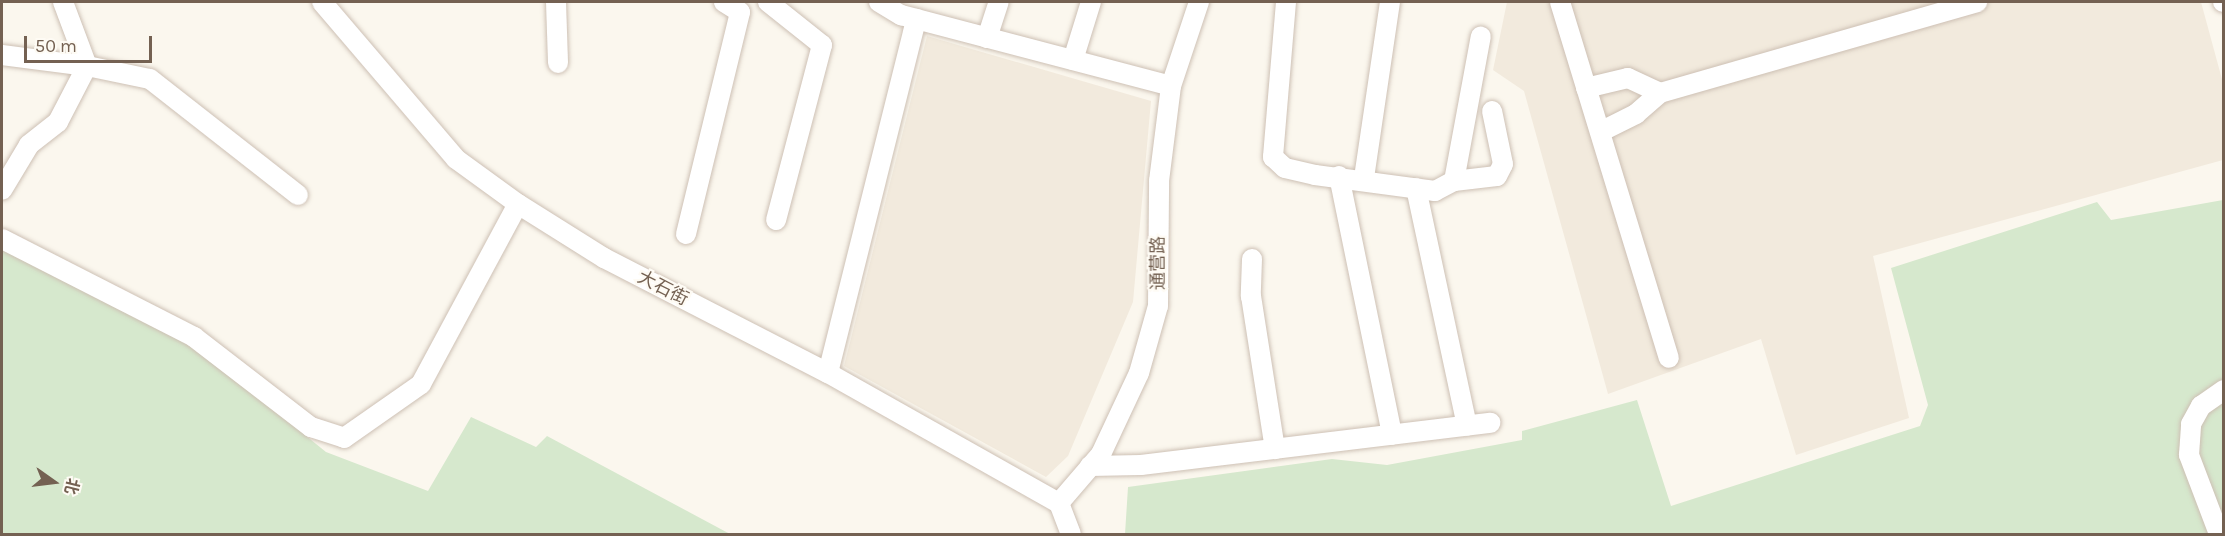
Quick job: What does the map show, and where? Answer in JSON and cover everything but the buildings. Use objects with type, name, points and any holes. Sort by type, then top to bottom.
[{"type":"street","points":[[2,190],[29,145],[58,122],[87,66],[63,2]]},
{"type":"street","name":"大石街","points":[[322,2],[456,159],[518,204],[604,258],[828,373],[1059,503]]},
{"type":"street","points":[[556,2],[558,63]]},
{"type":"street","points":[[686,234],[740,12],[724,2]]},
{"type":"street","points":[[768,2],[822,45],[776,220]]},
{"type":"street","points":[[879,2],[987,38],[1171,86]]},
{"type":"street","points":[[987,38],[999,2]]},
{"type":"street","points":[[1074,60],[1091,2]]},
{"type":"street","name":"通营路","points":[[1059,503],[1090,466],[1139,373],[1158,306],[1159,181],[1171,86],[1199,2]]},
{"type":"street","points":[[1286,2],[1273,157],[1285,168],[1364,178],[1435,191],[1454,181],[1497,176],[1503,164],[1492,111]]},
{"type":"street","points":[[1364,178],[1390,2]]},
{"type":"street","points":[[1560,2],[1669,357]]},
{"type":"street","points":[[1600,132],[1636,114],[1660,93],[1977,2]]},
{"type":"street","points":[[828,373],[908,12]]},
{"type":"street","points":[[1454,181],[1481,36]]},
{"type":"street","points":[[2,55],[87,66],[150,79],[298,195]]},
{"type":"street","points":[[1586,88],[1628,78],[1660,93]]},
{"type":"street","points":[[1340,176],[1392,435]]},
{"type":"street","points":[[1416,188],[1467,426]]},
{"type":"street","points":[[2,239],[194,337],[311,427],[344,438],[421,384],[518,204]]},
{"type":"street","points":[[1252,258],[1251,296],[1275,449]]},
{"type":"street","points":[[2219,534],[2189,455],[2191,424],[2201,406],[2223,390]]},
{"type":"street","points":[[1090,466],[1275,449],[1490,423]]},
{"type":"street","points":[[1059,503],[1071,534]]},
{"type":"shaded area","points":[[1507,2],[2201,2],[2223,83],[2223,160],[1873,256],[1909,418],[1796,455],[1761,339],[1608,394],[1524,91],[1493,70]]},
{"type":"shaded area","points":[[927,36],[1151,101],[1133,302],[1068,456],[1046,477],[844,366]]},
{"type":"green space","points":[[2223,200],[2223,534],[1125,534],[1128,487],[1332,459],[1387,465],[1522,440],[1522,431],[1637,400],[1671,506],[1920,426],[1928,405],[1891,268],[2097,202],[2111,220]]},
{"type":"green space","points":[[2,247],[200,350],[326,452],[428,491],[471,417],[536,447],[547,436],[730,534],[2,534]]}]
